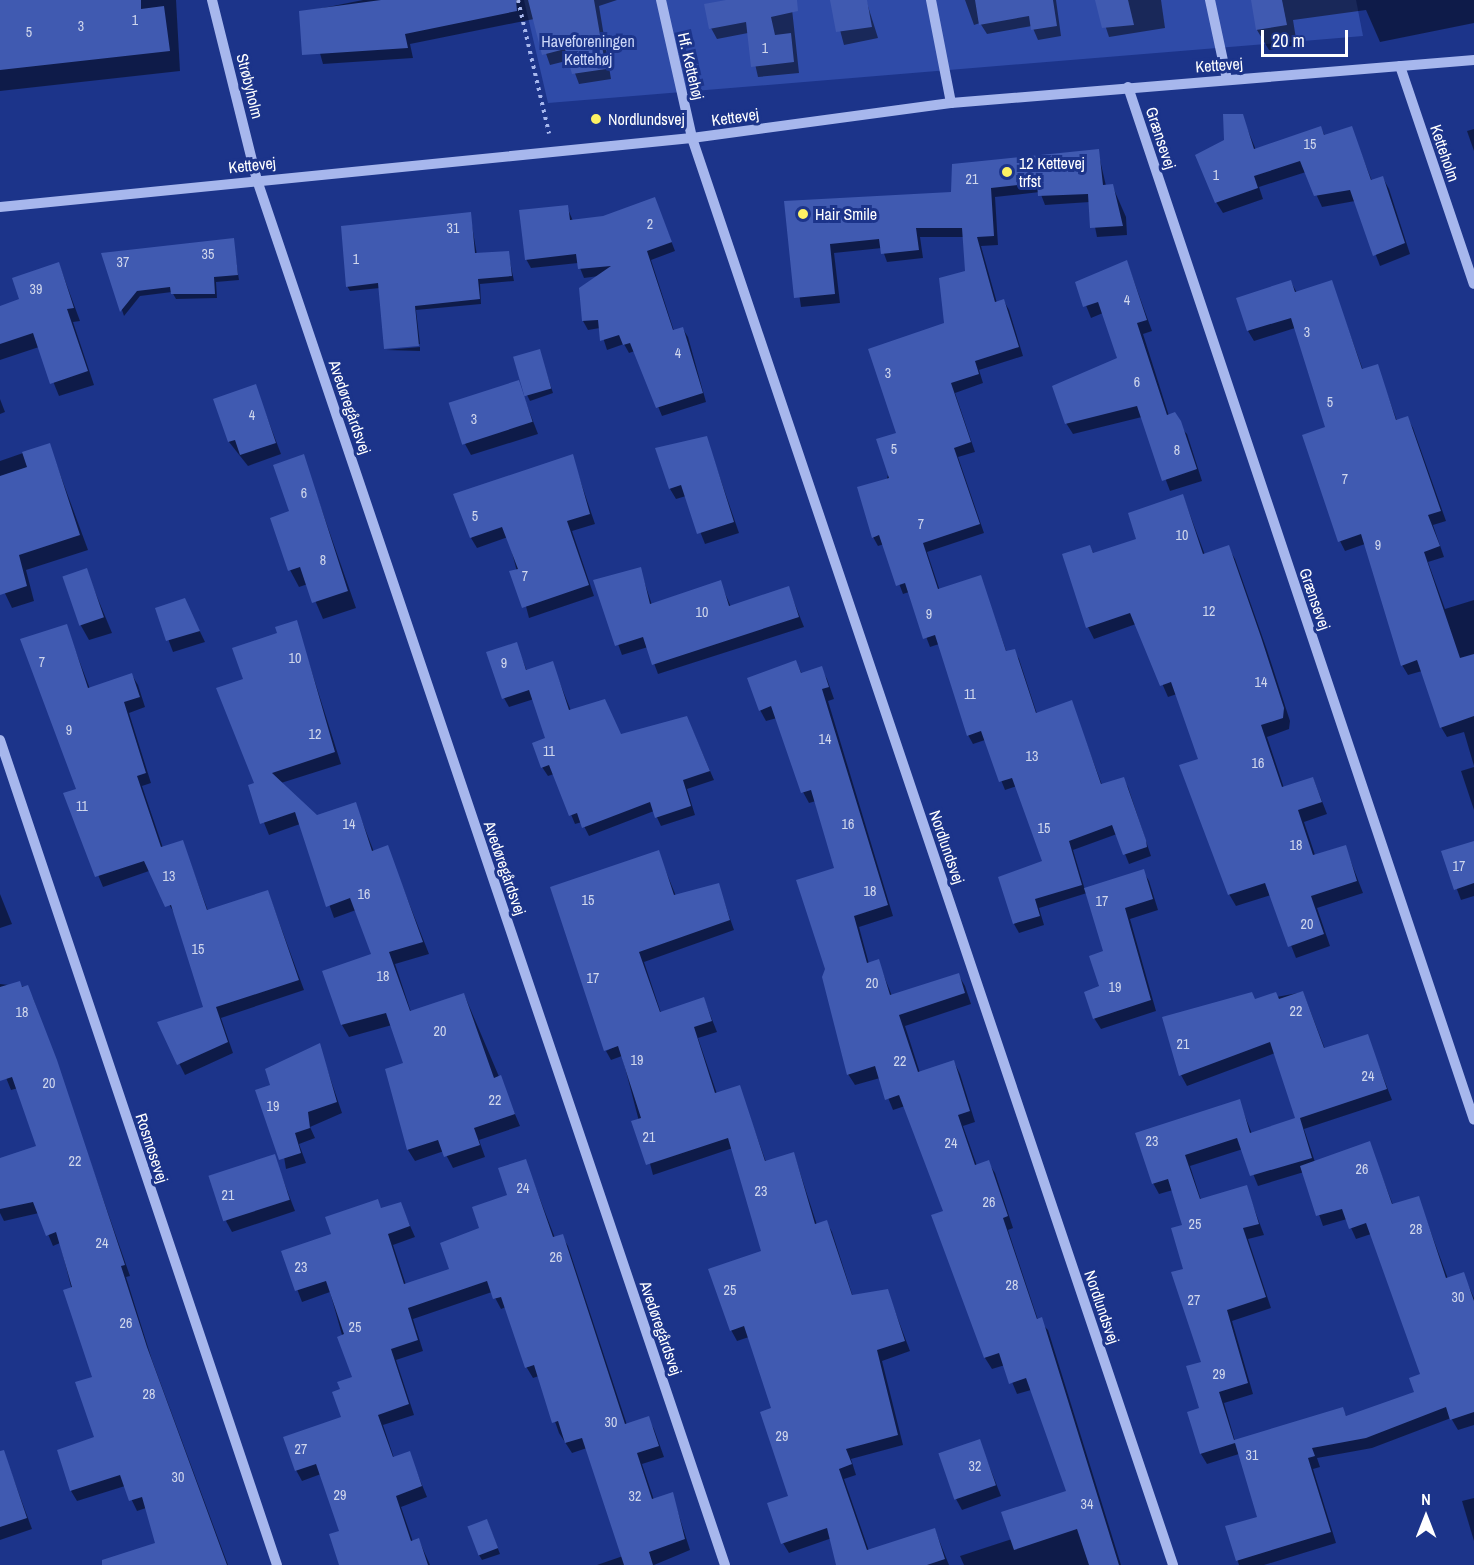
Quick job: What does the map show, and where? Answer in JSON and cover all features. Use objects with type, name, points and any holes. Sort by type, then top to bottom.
[{"type":"street","name":"Strøbyholm","points":[[212,0],[257,180]]},
{"type":"street","name":"Hf. Kettehøj","points":[[661,0],[692,138]]},
{"type":"street","points":[[932,0],[951,104]]},
{"type":"street","points":[[1210,0],[1227,79]]},
{"type":"street","name":"Kettevej","points":[[0,207],[692,138],[951,104],[1128,87],[1474,60]]},
{"type":"street","name":"Ketteholm","points":[[1400,66],[1474,284]]},
{"type":"street","name":"Grænsevej","points":[[1128,87],[1474,1120]]},
{"type":"street","name":"Nordlundsvej","points":[[692,138],[1173,1565]]},
{"type":"street","name":"Avedøregårdsvej","points":[[257,180],[725,1565]]},
{"type":"street","name":"Rosmosevej","points":[[0,740],[276,1565]]},
{"type":"path","points":[[518,0],[544,112]]},
{"type":"green space","name":"Haveforeningen Kettehøj","points":[[524,0],[1356,0],[1363,36],[548,103]]},
{"type":"building","points":[[0,0],[141,0],[141,9],[164,6],[170,51],[0,70]]},
{"type":"building","points":[[381,0],[516,0],[517,11],[405,34],[408,48],[302,55],[299,11]]},
{"type":"building","points":[[528,0],[594,0],[606,69],[572,74],[565,49],[542,55]]},
{"type":"building","points":[[726,0],[797,0],[798,11],[771,17],[775,35],[791,33],[794,62],[751,67],[746,22],[709,29],[704,4]]},
{"type":"building","points":[[830,0],[867,0],[872,27],[836,32]]},
{"type":"building","points":[[975,0],[1053,0],[1057,26],[1031,30],[1029,16],[979,25]]},
{"type":"building","points":[[1095,0],[1128,0],[1134,25],[1102,28]]},
{"type":"building","points":[[1251,0],[1282,0],[1287,25],[1256,30]]},
{"type":"building","points":[[1223,114],[1243,114],[1254,149],[1321,126],[1324,135],[1352,126],[1371,180],[1383,176],[1405,243],[1373,256],[1350,190],[1314,196],[1300,161],[1254,176],[1258,188],[1215,203],[1195,155],[1224,140]]},
{"type":"building","points":[[1099,149],[1103,185],[1113,184],[1123,226],[1090,228],[1088,194],[1038,196],[1037,183],[991,188],[994,236],[977,237],[995,302],[1004,299],[1019,347],[975,361],[979,374],[951,383],[971,442],[954,448],[980,524],[923,543],[938,589],[981,575],[1006,651],[1015,649],[1036,713],[1072,700],[1101,784],[1124,777],[1146,840],[1147,847],[1123,855],[1112,825],[1069,841],[1082,885],[1035,899],[1040,916],[1013,924],[998,877],[1042,861],[1012,778],[999,782],[981,731],[967,736],[935,635],[923,639],[905,583],[896,586],[879,535],[872,538],[857,487],[889,478],[876,439],[896,433],[868,349],[944,323],[939,278],[965,271],[962,228],[916,228],[919,250],[881,254],[879,239],[830,244],[835,294],[794,298],[784,201],[951,192],[952,164]]},
{"type":"building","points":[[655,197],[672,242],[647,251],[673,330],[683,327],[703,393],[656,408],[630,343],[623,345],[619,335],[600,341],[598,320],[582,321],[579,288],[611,266],[578,269],[576,254],[525,260],[519,210],[568,205],[570,220],[603,216]]},
{"type":"building","points":[[471,212],[475,253],[509,251],[512,276],[478,279],[480,299],[415,306],[419,346],[384,349],[378,283],[346,287],[341,226]]},
{"type":"building","points":[[234,238],[238,275],[214,277],[215,294],[171,294],[170,287],[137,291],[120,312],[101,253]]},
{"type":"building","points":[[1127,260],[1147,320],[1137,323],[1167,415],[1175,412],[1181,421],[1197,469],[1162,481],[1137,406],[1065,424],[1052,386],[1117,358],[1098,302],[1083,307],[1075,282]]},
{"type":"building","points":[[59,262],[74,308],[67,309],[88,371],[50,384],[33,333],[0,344],[0,306],[19,299],[12,278]]},
{"type":"building","points":[[1291,280],[1295,292],[1332,280],[1362,369],[1378,364],[1396,420],[1408,416],[1441,511],[1428,515],[1440,546],[1424,552],[1460,658],[1474,654],[1474,716],[1440,728],[1417,660],[1401,666],[1361,534],[1338,542],[1302,435],[1325,427],[1291,318],[1247,331],[1236,298]]},
{"type":"building","points":[[540,349],[551,388],[524,396],[513,357]]},
{"type":"building","points":[[519,380],[533,422],[462,445],[449,403]]},
{"type":"building","points":[[256,384],[276,443],[240,455],[235,440],[228,442],[213,399]]},
{"type":"building","points":[[707,436],[734,522],[697,534],[681,485],[669,489],[655,448]]},
{"type":"building","points":[[50,443],[80,535],[19,555],[27,586],[0,595],[0,476],[27,467],[22,452]]},
{"type":"building","points":[[304,454],[348,591],[312,603],[300,567],[288,571],[270,518],[289,511],[273,465]]},
{"type":"building","points":[[573,454],[590,514],[567,521],[589,585],[522,608],[509,571],[518,569],[502,527],[470,538],[453,494]]},
{"type":"building","points":[[1183,494],[1203,554],[1229,545],[1261,637],[1284,708],[1283,718],[1261,725],[1282,787],[1313,777],[1322,802],[1298,810],[1313,855],[1346,845],[1357,881],[1311,896],[1324,934],[1288,947],[1265,883],[1228,895],[1179,765],[1198,759],[1171,682],[1160,686],[1130,613],[1086,628],[1062,554],[1090,545],[1093,553],[1136,539],[1128,513]]},
{"type":"building","points":[[641,567],[650,604],[721,580],[729,606],[789,586],[799,617],[652,665],[643,637],[615,646],[593,580]]},
{"type":"building","points":[[87,568],[104,617],[79,626],[62,576]]},
{"type":"building","points":[[185,598],[200,631],[166,641],[155,608]]},
{"type":"building","points":[[297,620],[335,752],[272,773],[317,815],[356,802],[372,851],[388,845],[423,942],[389,952],[410,1011],[464,993],[494,1078],[501,1075],[515,1114],[474,1128],[480,1145],[444,1157],[438,1140],[407,1150],[385,1069],[403,1063],[386,1013],[341,1025],[322,971],[371,954],[350,898],[326,907],[295,812],[260,824],[248,785],[254,783],[216,688],[243,679],[232,648],[277,633],[275,627]]},
{"type":"building","points":[[67,624],[88,688],[132,673],[140,697],[124,702],[146,773],[137,776],[161,847],[183,840],[207,910],[268,890],[299,980],[216,1007],[228,1042],[177,1065],[157,1022],[203,1007],[171,905],[165,907],[144,861],[95,877],[63,793],[76,789],[20,639]]},
{"type":"building","points":[[517,642],[526,670],[553,661],[569,710],[605,699],[621,734],[687,716],[710,771],[683,780],[691,806],[655,818],[650,802],[582,828],[577,813],[569,816],[549,765],[541,768],[532,743],[545,738],[529,690],[502,699],[486,652]]},
{"type":"building","points":[[796,660],[801,673],[822,666],[829,687],[822,689],[888,905],[854,916],[867,963],[879,959],[890,995],[959,973],[965,993],[899,1015],[918,1072],[954,1060],[970,1111],[958,1115],[975,1165],[989,1160],[1008,1216],[1003,1218],[1037,1319],[1042,1317],[1119,1565],[1089,1565],[1077,1529],[1014,1550],[1001,1512],[1066,1491],[1026,1378],[1009,1384],[999,1353],[984,1358],[931,1215],[943,1211],[899,1095],[885,1100],[875,1066],[847,1075],[822,977],[825,969],[796,880],[834,868],[811,790],[801,793],[771,706],[759,711],[747,678]]},
{"type":"building","points":[[1474,841],[1474,883],[1454,890],[1441,851]]},
{"type":"building","points":[[659,850],[674,895],[719,883],[730,920],[639,952],[660,1012],[704,997],[712,1021],[694,1027],[715,1093],[740,1085],[765,1161],[794,1152],[815,1224],[827,1220],[852,1295],[888,1289],[905,1341],[877,1350],[898,1435],[846,1449],[852,1464],[839,1469],[867,1550],[935,1528],[945,1559],[927,1565],[836,1565],[827,1528],[781,1544],[767,1503],[788,1496],[760,1412],[771,1408],[744,1326],[730,1331],[708,1269],[761,1251],[728,1138],[646,1165],[631,1121],[641,1118],[618,1046],[604,1051],[550,887]]},
{"type":"building","points":[[1144,869],[1153,899],[1125,908],[1151,1000],[1093,1019],[1084,992],[1099,986],[1089,956],[1103,951],[1084,888]]},
{"type":"building","points":[[20,981],[22,987],[28,985],[57,1060],[125,1265],[121,1266],[147,1347],[227,1565],[102,1565],[102,1560],[155,1543],[142,1497],[129,1501],[120,1475],[70,1491],[57,1450],[94,1437],[75,1382],[92,1377],[63,1290],[72,1287],[56,1232],[46,1236],[33,1202],[0,1209],[0,1158],[36,1146],[12,1077],[0,1081],[0,987]]},
{"type":"building","points":[[1303,991],[1324,1048],[1368,1034],[1387,1089],[1300,1118],[1312,1158],[1250,1176],[1237,1138],[1185,1155],[1200,1199],[1247,1185],[1259,1224],[1243,1228],[1266,1297],[1227,1310],[1248,1383],[1219,1392],[1234,1440],[1343,1407],[1346,1416],[1414,1392],[1409,1378],[1420,1374],[1366,1223],[1349,1229],[1342,1209],[1316,1216],[1300,1166],[1370,1141],[1392,1204],[1419,1196],[1446,1278],[1464,1272],[1474,1301],[1474,1412],[1450,1420],[1446,1407],[1366,1438],[1312,1448],[1315,1456],[1308,1458],[1331,1532],[1236,1561],[1225,1526],[1257,1517],[1235,1443],[1200,1454],[1187,1412],[1199,1408],[1186,1366],[1201,1362],[1171,1272],[1183,1269],[1171,1228],[1182,1225],[1168,1179],[1152,1184],[1135,1133],[1240,1099],[1250,1133],[1295,1118],[1270,1042],[1179,1076],[1162,1017],[1252,992],[1255,999],[1276,992],[1279,999]]},
{"type":"building","points":[[320,1043],[337,1102],[308,1112],[310,1128],[295,1133],[301,1153],[279,1160],[255,1090],[270,1085],[265,1069]]},
{"type":"building","points":[[275,1154],[290,1200],[223,1221],[208,1176]]},
{"type":"building","points":[[526,1159],[553,1237],[563,1234],[625,1424],[649,1416],[659,1446],[637,1453],[652,1499],[673,1492],[685,1539],[649,1552],[653,1565],[624,1565],[582,1438],[565,1443],[558,1421],[552,1423],[534,1365],[525,1368],[501,1297],[493,1299],[487,1281],[408,1308],[418,1340],[391,1349],[409,1404],[378,1415],[393,1457],[410,1451],[422,1486],[396,1496],[411,1541],[419,1538],[428,1565],[339,1565],[329,1534],[339,1531],[316,1464],[295,1471],[283,1437],[341,1417],[332,1392],[340,1389],[337,1382],[352,1377],[337,1337],[344,1334],[326,1281],[295,1291],[281,1251],[331,1234],[325,1217],[378,1199],[381,1208],[401,1202],[410,1226],[388,1234],[404,1284],[449,1269],[440,1243],[479,1228],[472,1207],[507,1195],[498,1168]]},
{"type":"building","points":[[980,1439],[996,1485],[954,1500],[938,1453]]},
{"type":"building","points":[[4,1450],[27,1518],[0,1527],[0,1451]]},
{"type":"building","points":[[487,1519],[498,1548],[479,1555],[467,1527]]},
{"type":"place","name":"Nordlundsvej","points":[[596,119]]},
{"type":"place","name":"12 Kettevej trfst","points":[[1007,172]]},
{"type":"place","name":"Hair Smile","points":[[803,214]]}]
